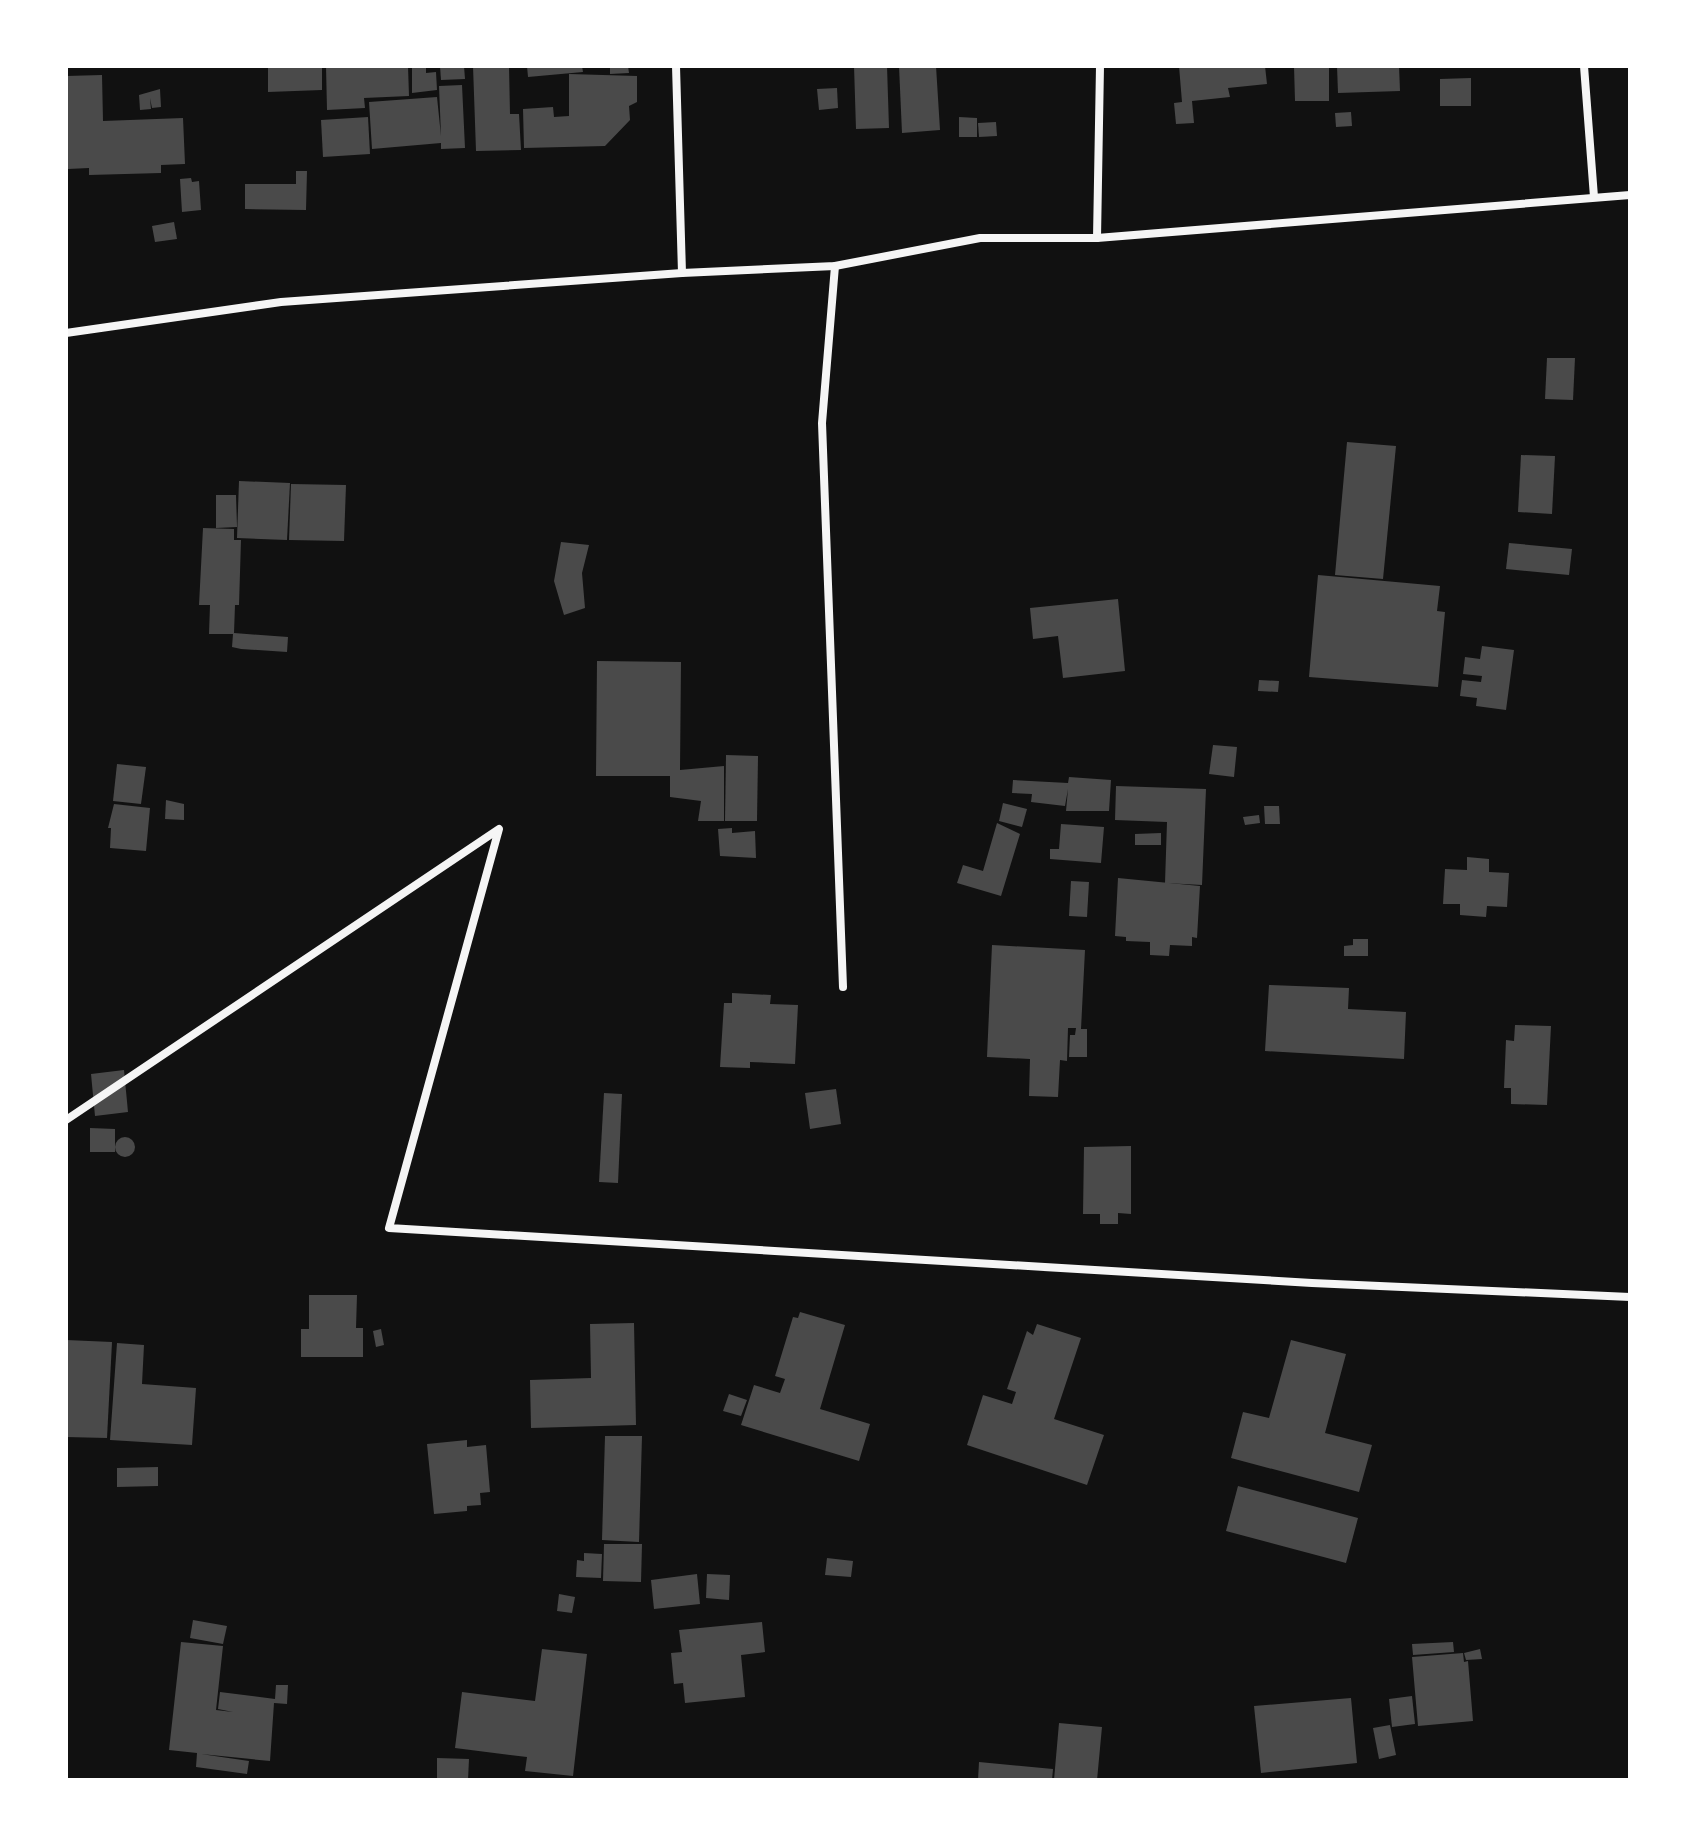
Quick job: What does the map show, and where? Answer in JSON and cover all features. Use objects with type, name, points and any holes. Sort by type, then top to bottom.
[{"type":"street","points":[[676,66],[682,273]]},
{"type":"street","points":[[1097,238],[1100,66]]},
{"type":"street","points":[[1584,66],[1594,197]]},
{"type":"street","points":[[66,333],[281,302],[682,273],[835,266],[980,238],[1097,238],[1630,195]]},
{"type":"street","points":[[835,266],[822,423],[843,987]]},
{"type":"street","points":[[66,1120],[499,829],[389,1228],[1297,1283],[1630,1297]]},
{"type":"building","points":[[268,66],[322,66],[322,90],[268,92]]},
{"type":"building","points":[[326,66],[408,66],[409,96],[364,98],[365,108],[327,110]]},
{"type":"building","points":[[412,66],[426,66],[426,73],[436,72],[437,90],[412,93]]},
{"type":"building","points":[[440,66],[464,66],[465,79],[441,80]]},
{"type":"building","points":[[473,66],[509,66],[510,114],[519,114],[521,150],[476,151]]},
{"type":"building","points":[[527,66],[582,66],[583,72],[528,77]]},
{"type":"building","points":[[610,66],[628,66],[629,73],[610,74]]},
{"type":"building","points":[[854,66],[887,66],[889,128],[856,129]]},
{"type":"building","points":[[899,66],[936,66],[940,130],[902,133]]},
{"type":"building","points":[[1179,66],[1265,66],[1267,84],[1228,88],[1230,97],[1192,101],[1194,123],[1176,124],[1174,103],[1182,102]]},
{"type":"building","points":[[1294,66],[1329,66],[1329,101],[1295,101]]},
{"type":"building","points":[[1337,66],[1399,66],[1400,91],[1338,93]]},
{"type":"building","points":[[569,74],[637,76],[637,102],[629,106],[630,120],[605,146],[524,148],[523,109],[553,107],[554,117],[569,116]]},
{"type":"building","points":[[102,75],[103,121],[183,118],[185,164],[161,165],[161,173],[89,175],[89,168],[68,169],[66,76]]},
{"type":"building","points":[[1471,78],[1471,106],[1440,106],[1440,79]]},
{"type":"building","points":[[462,85],[465,148],[441,149],[441,143],[372,149],[369,102],[437,97],[441,136],[439,86]]},
{"type":"building","points":[[837,88],[838,108],[819,110],[817,89]]},
{"type":"building","points":[[160,89],[161,107],[152,108],[150,98],[151,109],[140,110],[139,95]]},
{"type":"building","points":[[1351,112],[1352,126],[1336,127],[1335,113]]},
{"type":"building","points":[[368,117],[370,154],[323,157],[321,120]]},
{"type":"building","points":[[959,117],[977,118],[977,137],[959,137]]},
{"type":"building","points":[[996,122],[997,136],[979,137],[978,123]]},
{"type":"building","points":[[296,171],[307,171],[306,210],[245,209],[245,184],[296,184]]},
{"type":"building","points":[[191,178],[192,182],[199,181],[201,210],[182,212],[180,179]]},
{"type":"building","points":[[174,222],[177,239],[155,242],[152,226]]},
{"type":"building","points":[[1547,358],[1575,358],[1573,400],[1545,399]]},
{"type":"building","points":[[1347,442],[1396,446],[1383,579],[1335,575]]},
{"type":"building","points":[[1521,455],[1555,456],[1552,514],[1518,512]]},
{"type":"building","points":[[239,481],[290,483],[287,540],[237,538]]},
{"type":"building","points":[[291,484],[346,485],[344,541],[289,540]]},
{"type":"building","points":[[216,495],[236,495],[237,527],[216,528]]},
{"type":"building","points":[[203,528],[234,529],[234,540],[241,540],[239,605],[235,605],[234,633],[288,637],[287,652],[232,647],[233,634],[209,634],[210,605],[199,605]]},
{"type":"building","points":[[561,542],[589,545],[582,573],[585,608],[564,615],[554,581]]},
{"type":"building","points":[[1509,543],[1572,549],[1569,575],[1506,569]]},
{"type":"building","points":[[1318,575],[1440,586],[1437,611],[1445,612],[1438,687],[1309,677]]},
{"type":"building","points":[[1118,599],[1125,671],[1063,678],[1058,636],[1033,639],[1030,608]]},
{"type":"building","points":[[1482,646],[1514,650],[1506,710],[1476,706],[1477,698],[1460,696],[1462,680],[1481,682],[1482,676],[1463,674],[1465,657],[1480,659]]},
{"type":"building","points":[[597,661],[681,662],[680,770],[724,766],[724,821],[698,821],[701,801],[670,797],[670,776],[596,776]]},
{"type":"building","points":[[1259,680],[1279,681],[1278,692],[1258,691]]},
{"type":"building","points":[[1213,745],[1237,747],[1234,777],[1209,774]]},
{"type":"building","points":[[726,755],[758,756],[757,821],[725,821]]},
{"type":"building","points":[[117,764],[146,767],[141,804],[113,801]]},
{"type":"building","points":[[1069,777],[1111,780],[1109,811],[1066,811],[1068,789],[1065,806],[1031,802],[1032,794],[1012,793],[1013,780],[1068,783]]},
{"type":"building","points":[[1116,786],[1206,789],[1202,885],[1165,883],[1167,822],[1115,820]]},
{"type":"building","points":[[166,800],[184,804],[184,820],[165,819]]},
{"type":"building","points":[[1003,803],[1027,809],[1022,827],[999,821]]},
{"type":"building","points":[[114,804],[150,808],[146,851],[110,848],[111,828],[108,828]]},
{"type":"building","points":[[1264,806],[1279,806],[1280,824],[1265,824]]},
{"type":"building","points":[[1259,815],[1260,823],[1245,825],[1243,817]]},
{"type":"building","points":[[997,823],[1020,834],[1001,896],[957,883],[963,865],[983,871]]},
{"type":"building","points":[[1061,824],[1104,827],[1101,863],[1050,859],[1050,849],[1059,849]]},
{"type":"building","points":[[732,828],[732,833],[755,831],[756,858],[720,856],[718,829]]},
{"type":"building","points":[[1161,833],[1161,845],[1135,845],[1135,834]]},
{"type":"building","points":[[1467,857],[1489,859],[1489,872],[1509,873],[1507,907],[1487,906],[1486,917],[1460,915],[1460,904],[1443,904],[1445,869],[1467,870]]},
{"type":"building","points":[[1118,878],[1200,886],[1197,938],[1192,937],[1192,946],[1170,945],[1169,956],[1150,955],[1150,942],[1126,941],[1126,937],[1115,936]]},
{"type":"building","points":[[1071,881],[1089,882],[1087,917],[1069,916]]},
{"type":"building","points":[[1353,939],[1368,939],[1368,956],[1344,956],[1344,946],[1353,945]]},
{"type":"building","points":[[992,945],[1085,950],[1081,1029],[1087,1029],[1087,1057],[1069,1057],[1070,1035],[1075,1035],[1076,1028],[1068,1028],[1067,1061],[1060,1060],[1058,1097],[1029,1096],[1030,1059],[987,1057]]},
{"type":"building","points":[[1269,985],[1349,988],[1348,1009],[1406,1012],[1404,1059],[1265,1051]]},
{"type":"building","points":[[732,993],[771,995],[770,1004],[798,1005],[795,1064],[750,1062],[750,1068],[720,1067],[724,1003],[732,1003]]},
{"type":"building","points":[[1515,1025],[1551,1026],[1547,1105],[1511,1104],[1511,1088],[1504,1088],[1506,1040],[1514,1041]]},
{"type":"building","points":[[124,1070],[128,1112],[95,1116],[91,1074]]},
{"type":"building","points":[[836,1089],[841,1124],[810,1129],[805,1093]]},
{"type":"building","points":[[604,1093],[622,1094],[618,1183],[599,1182]]},
{"type":"building","points":[[90,1128],[115,1129],[115,1152],[90,1152]]},
{"type":"building","points":[[121,1137],[129,1137],[135,1147],[129,1157],[121,1157],[115,1151],[115,1143]]},
{"type":"building","points":[[1131,1146],[1131,1214],[1118,1213],[1118,1224],[1100,1224],[1100,1214],[1083,1214],[1084,1147]]},
{"type":"building","points":[[309,1295],[357,1295],[356,1328],[363,1328],[363,1357],[301,1357],[301,1329],[309,1329]]},
{"type":"building","points":[[800,1312],[845,1325],[820,1409],[870,1424],[859,1461],[741,1425],[754,1385],[780,1393],[785,1379],[775,1376],[793,1317],[798,1318]]},
{"type":"building","points":[[634,1323],[636,1425],[531,1428],[530,1380],[591,1378],[590,1324]]},
{"type":"building","points":[[1037,1324],[1081,1338],[1054,1419],[1104,1435],[1087,1485],[967,1445],[983,1395],[1012,1404],[1016,1392],[1007,1389],[1027,1331],[1033,1335]]},
{"type":"building","points":[[381,1329],[384,1345],[376,1347],[373,1331]]},
{"type":"building","points":[[66,1340],[112,1342],[107,1438],[66,1437]]},
{"type":"building","points":[[1291,1340],[1346,1354],[1325,1433],[1372,1445],[1359,1492],[1231,1458],[1243,1412],[1269,1418]]},
{"type":"building","points":[[117,1343],[144,1345],[142,1384],[196,1388],[192,1445],[110,1440]]},
{"type":"building","points":[[729,1394],[747,1400],[741,1416],[723,1411]]},
{"type":"building","points":[[605,1436],[642,1436],[639,1542],[602,1540]]},
{"type":"building","points":[[467,1440],[467,1447],[486,1445],[490,1492],[480,1493],[481,1505],[467,1506],[467,1511],[434,1514],[427,1444]]},
{"type":"building","points":[[158,1467],[158,1486],[117,1487],[117,1468]]},
{"type":"building","points":[[1238,1486],[1358,1518],[1346,1563],[1226,1531]]},
{"type":"building","points":[[604,1544],[642,1544],[641,1582],[603,1581]]},
{"type":"building","points":[[584,1553],[602,1554],[601,1578],[576,1577],[577,1560],[584,1561]]},
{"type":"building","points":[[827,1558],[853,1561],[851,1577],[825,1575]]},
{"type":"building","points":[[697,1574],[700,1604],[654,1609],[651,1580]]},
{"type":"building","points":[[707,1574],[730,1575],[729,1600],[706,1598]]},
{"type":"building","points":[[559,1594],[575,1597],[572,1613],[557,1611]]},
{"type":"building","points":[[193,1620],[227,1626],[223,1644],[190,1638]]},
{"type":"building","points":[[762,1622],[765,1652],[741,1655],[745,1697],[685,1703],[683,1683],[674,1684],[671,1653],[682,1652],[679,1630]]},
{"type":"building","points":[[181,1642],[223,1646],[216,1710],[233,1712],[218,1709],[220,1692],[275,1699],[276,1685],[288,1685],[287,1704],[274,1703],[270,1761],[201,1754],[249,1761],[247,1774],[196,1767],[197,1753],[169,1750]]},
{"type":"building","points":[[1453,1642],[1454,1652],[1413,1655],[1412,1644]]},
{"type":"building","points":[[542,1649],[587,1654],[573,1776],[525,1771],[527,1757],[455,1748],[462,1692],[535,1701]]},
{"type":"building","points":[[1480,1649],[1482,1659],[1466,1660],[1464,1653]]},
{"type":"building","points":[[1463,1653],[1464,1662],[1468,1661],[1473,1721],[1418,1726],[1412,1657]]},
{"type":"building","points":[[1412,1696],[1415,1724],[1392,1727],[1389,1699]]},
{"type":"building","points":[[1351,1698],[1357,1763],[1261,1773],[1254,1706]]},
{"type":"building","points":[[1059,1723],[1102,1727],[1097,1780],[1054,1780]]},
{"type":"building","points":[[1390,1725],[1396,1755],[1379,1759],[1373,1728]]},
{"type":"building","points":[[437,1758],[469,1759],[468,1780],[437,1780]]},
{"type":"building","points":[[979,1762],[1053,1769],[1052,1780],[978,1780]]}]
